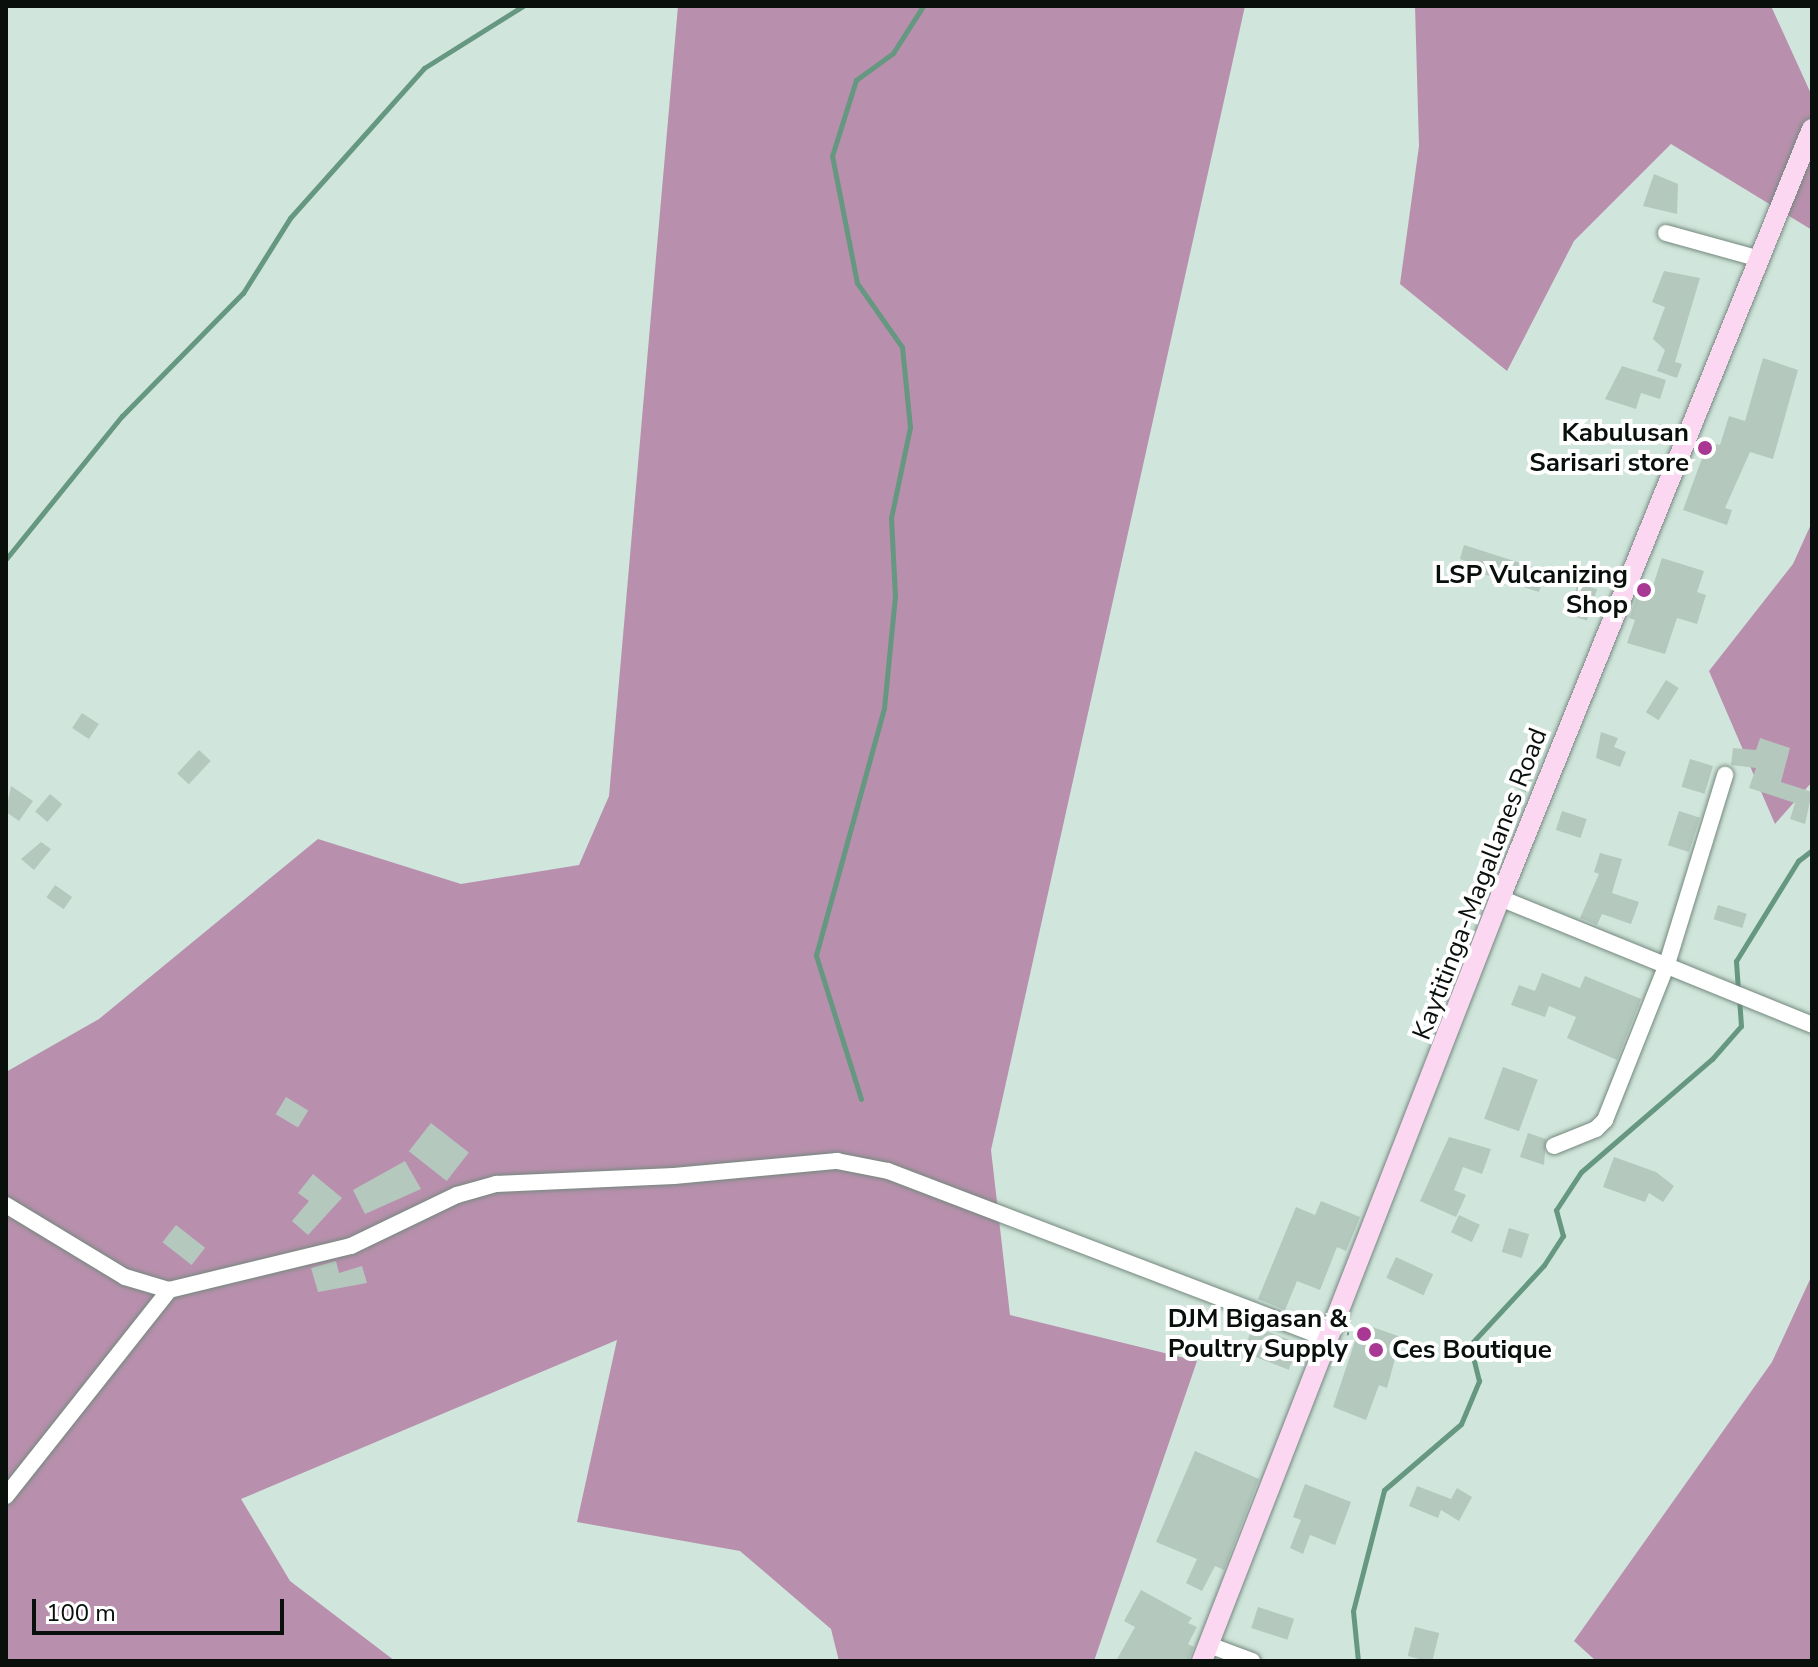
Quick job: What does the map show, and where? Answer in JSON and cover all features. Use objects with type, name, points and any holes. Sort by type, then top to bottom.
[{"type":"main road","name":"Kaytitinga-Magallanes Road","points":[[1206,1653],[1500,898],[1812,129]]},
{"type":"street","points":[[1666,233],[1760,259]]},
{"type":"street","points":[[1554,1146],[1596,1129],[1605,1120],[1667,964],[1725,775]]},
{"type":"street","points":[[1500,898],[1812,1025]]},
{"type":"street","points":[[6,1205],[125,1277],[169,1290],[351,1246],[457,1195],[496,1184],[674,1176],[837,1161],[888,1171],[1330,1334]]},
{"type":"street","points":[[6,1496],[169,1290]]},
{"type":"street","points":[[1206,1653],[1252,1661]]},
{"type":"path","points":[[1330,1334],[1395,1351]]},
{"type":"shaded area","points":[[678,6],[1245,6],[991,1150],[1010,1315],[1197,1361],[1094,1661],[839,1661],[831,1629],[740,1551],[577,1522],[617,1340],[241,1499],[290,1581],[395,1661],[6,1661],[6,1072],[99,1019],[318,839],[461,884],[579,865],[609,796]]},
{"type":"shaded area","points":[[1415,6],[1771,6],[1812,96],[1812,230],[1671,144],[1574,241],[1507,371],[1400,284],[1419,146]]},
{"type":"shaded area","points":[[1812,522],[1812,782],[1775,824],[1709,671],[1793,564]]},
{"type":"shaded area","points":[[1812,1275],[1812,1661],[1596,1661],[1574,1641],[1772,1362]]},
{"type":"building","points":[[1654,174],[1678,184],[1677,214],[1643,206]]},
{"type":"building","points":[[1664,271],[1700,278],[1675,362],[1682,364],[1677,378],[1657,371],[1665,350],[1653,339],[1665,307],[1652,302]]},
{"type":"building","points":[[1763,358],[1798,370],[1773,459],[1750,452],[1725,508],[1732,510],[1727,525],[1683,510],[1708,442],[1720,445],[1729,416],[1745,421]]},
{"type":"building","points":[[1622,366],[1666,380],[1660,399],[1641,393],[1636,409],[1605,399]]},
{"type":"building","points":[[1464,545],[1546,571],[1539,592],[1471,570],[1473,564],[1460,559]]},
{"type":"building","points":[[1662,558],[1704,571],[1697,592],[1706,595],[1697,624],[1677,618],[1665,654],[1627,643],[1635,620],[1629,618],[1639,591],[1650,595]]},
{"type":"building","points":[[1578,583],[1597,589],[1587,621],[1568,614]]},
{"type":"building","points":[[1666,680],[1679,688],[1659,720],[1646,712]]},
{"type":"building","points":[[82,713],[99,724],[89,739],[72,728]]},
{"type":"building","points":[[1601,732],[1618,738],[1614,747],[1626,752],[1620,767],[1596,758]]},
{"type":"building","points":[[1760,738],[1790,748],[1781,782],[1812,792],[1805,824],[1790,819],[1795,803],[1749,788],[1756,768],[1731,765],[1733,748],[1756,750]]},
{"type":"building","points":[[199,750],[211,761],[189,784],[177,773]]},
{"type":"building","points":[[1522,756],[1540,765],[1526,793],[1508,784]]},
{"type":"building","points":[[1690,759],[1713,766],[1704,794],[1682,787]]},
{"type":"building","points":[[11,786],[33,801],[19,821],[6,812]]},
{"type":"building","points":[[50,794],[62,804],[47,822],[35,812]]},
{"type":"building","points":[[1562,811],[1587,819],[1581,838],[1556,830]]},
{"type":"building","points":[[1679,811],[1700,818],[1689,852],[1668,845]]},
{"type":"building","points":[[41,842],[51,849],[34,870],[21,859]]},
{"type":"building","points":[[1600,853],[1622,859],[1612,893],[1639,902],[1631,924],[1602,914],[1597,925],[1580,918],[1599,874],[1594,872]]},
{"type":"building","points":[[55,885],[72,897],[64,909],[46,897]]},
{"type":"building","points":[[1718,905],[1747,914],[1742,928],[1714,919]]},
{"type":"building","points":[[1542,973],[1580,988],[1585,976],[1641,999],[1617,1060],[1567,1038],[1576,1017],[1549,1006],[1545,1017],[1511,1005],[1519,985],[1535,991]]},
{"type":"building","points":[[1503,1067],[1538,1080],[1519,1131],[1484,1119]]},
{"type":"building","points":[[286,1097],[308,1110],[298,1128],[276,1114]]},
{"type":"building","points":[[431,1123],[469,1153],[447,1181],[409,1151]]},
{"type":"building","points":[[1528,1133],[1546,1139],[1544,1165],[1520,1157]]},
{"type":"building","points":[[1449,1137],[1491,1149],[1482,1174],[1463,1167],[1454,1190],[1466,1195],[1456,1217],[1420,1201]]},
{"type":"building","points":[[1614,1157],[1656,1172],[1674,1186],[1663,1202],[1649,1193],[1645,1202],[1603,1187]]},
{"type":"building","points":[[405,1161],[421,1189],[365,1214],[353,1190]]},
{"type":"building","points":[[313,1174],[342,1198],[308,1235],[292,1221],[309,1201],[298,1193]]},
{"type":"building","points":[[1321,1201],[1360,1217],[1346,1251],[1337,1247],[1320,1290],[1297,1281],[1285,1310],[1258,1299],[1296,1207],[1315,1215]]},
{"type":"building","points":[[1459,1215],[1480,1225],[1472,1242],[1451,1232]]},
{"type":"building","points":[[176,1225],[205,1248],[192,1265],[162,1242]]},
{"type":"building","points":[[1509,1228],[1529,1234],[1522,1258],[1502,1252]]},
{"type":"building","points":[[1396,1257],[1433,1274],[1423,1295],[1386,1278]]},
{"type":"building","points":[[336,1261],[339,1273],[362,1266],[367,1283],[318,1292],[311,1268]]},
{"type":"building","points":[[1361,1323],[1401,1337],[1387,1388],[1379,1385],[1366,1420],[1333,1407]]},
{"type":"building","points":[[1253,1326],[1299,1344],[1289,1370],[1243,1352]]},
{"type":"building","points":[[1195,1451],[1259,1479],[1224,1570],[1215,1566],[1202,1591],[1186,1583],[1197,1559],[1156,1542]]},
{"type":"building","points":[[1305,1484],[1351,1502],[1335,1545],[1310,1535],[1303,1554],[1290,1548],[1301,1520],[1293,1517]]},
{"type":"building","points":[[1417,1486],[1451,1499],[1457,1488],[1472,1497],[1459,1521],[1441,1510],[1438,1518],[1409,1506]]},
{"type":"building","points":[[1141,1590],[1192,1618],[1188,1623],[1197,1627],[1188,1644],[1194,1647],[1188,1661],[1116,1661],[1135,1627],[1124,1621]]},
{"type":"building","points":[[1258,1607],[1294,1619],[1287,1640],[1251,1628]]},
{"type":"building","points":[[1415,1627],[1439,1633],[1432,1661],[1408,1656]]},
{"type":"waterway","points":[[6,559],[122,416],[243,293],[290,218],[424,68],[523,6]]},
{"type":"waterway","points":[[861,1099],[816,955],[884,708],[895,596],[891,518],[910,427],[902,347],[857,283],[832,156],[856,80],[893,53],[923,6]]},
{"type":"waterway","points":[[1738,990],[1736,961],[1798,861],[1812,850]]},
{"type":"waterway","points":[[1358,1661],[1353,1611],[1384,1490],[1461,1424],[1479,1381],[1470,1345],[1544,1265],[1563,1236],[1556,1210],[1581,1172],[1712,1059],[1741,1026],[1739,1000]]},
{"type":"place","name":"Kabulusan Sarisari store","points":[[1705,448]]},
{"type":"place","name":"LSP Vulcanizing Shop","points":[[1644,590]]},
{"type":"place","name":"DJM Bigasan & Poultry Supply","points":[[1364,1334]]},
{"type":"place","name":"Ces Boutique","points":[[1376,1350]]}]
